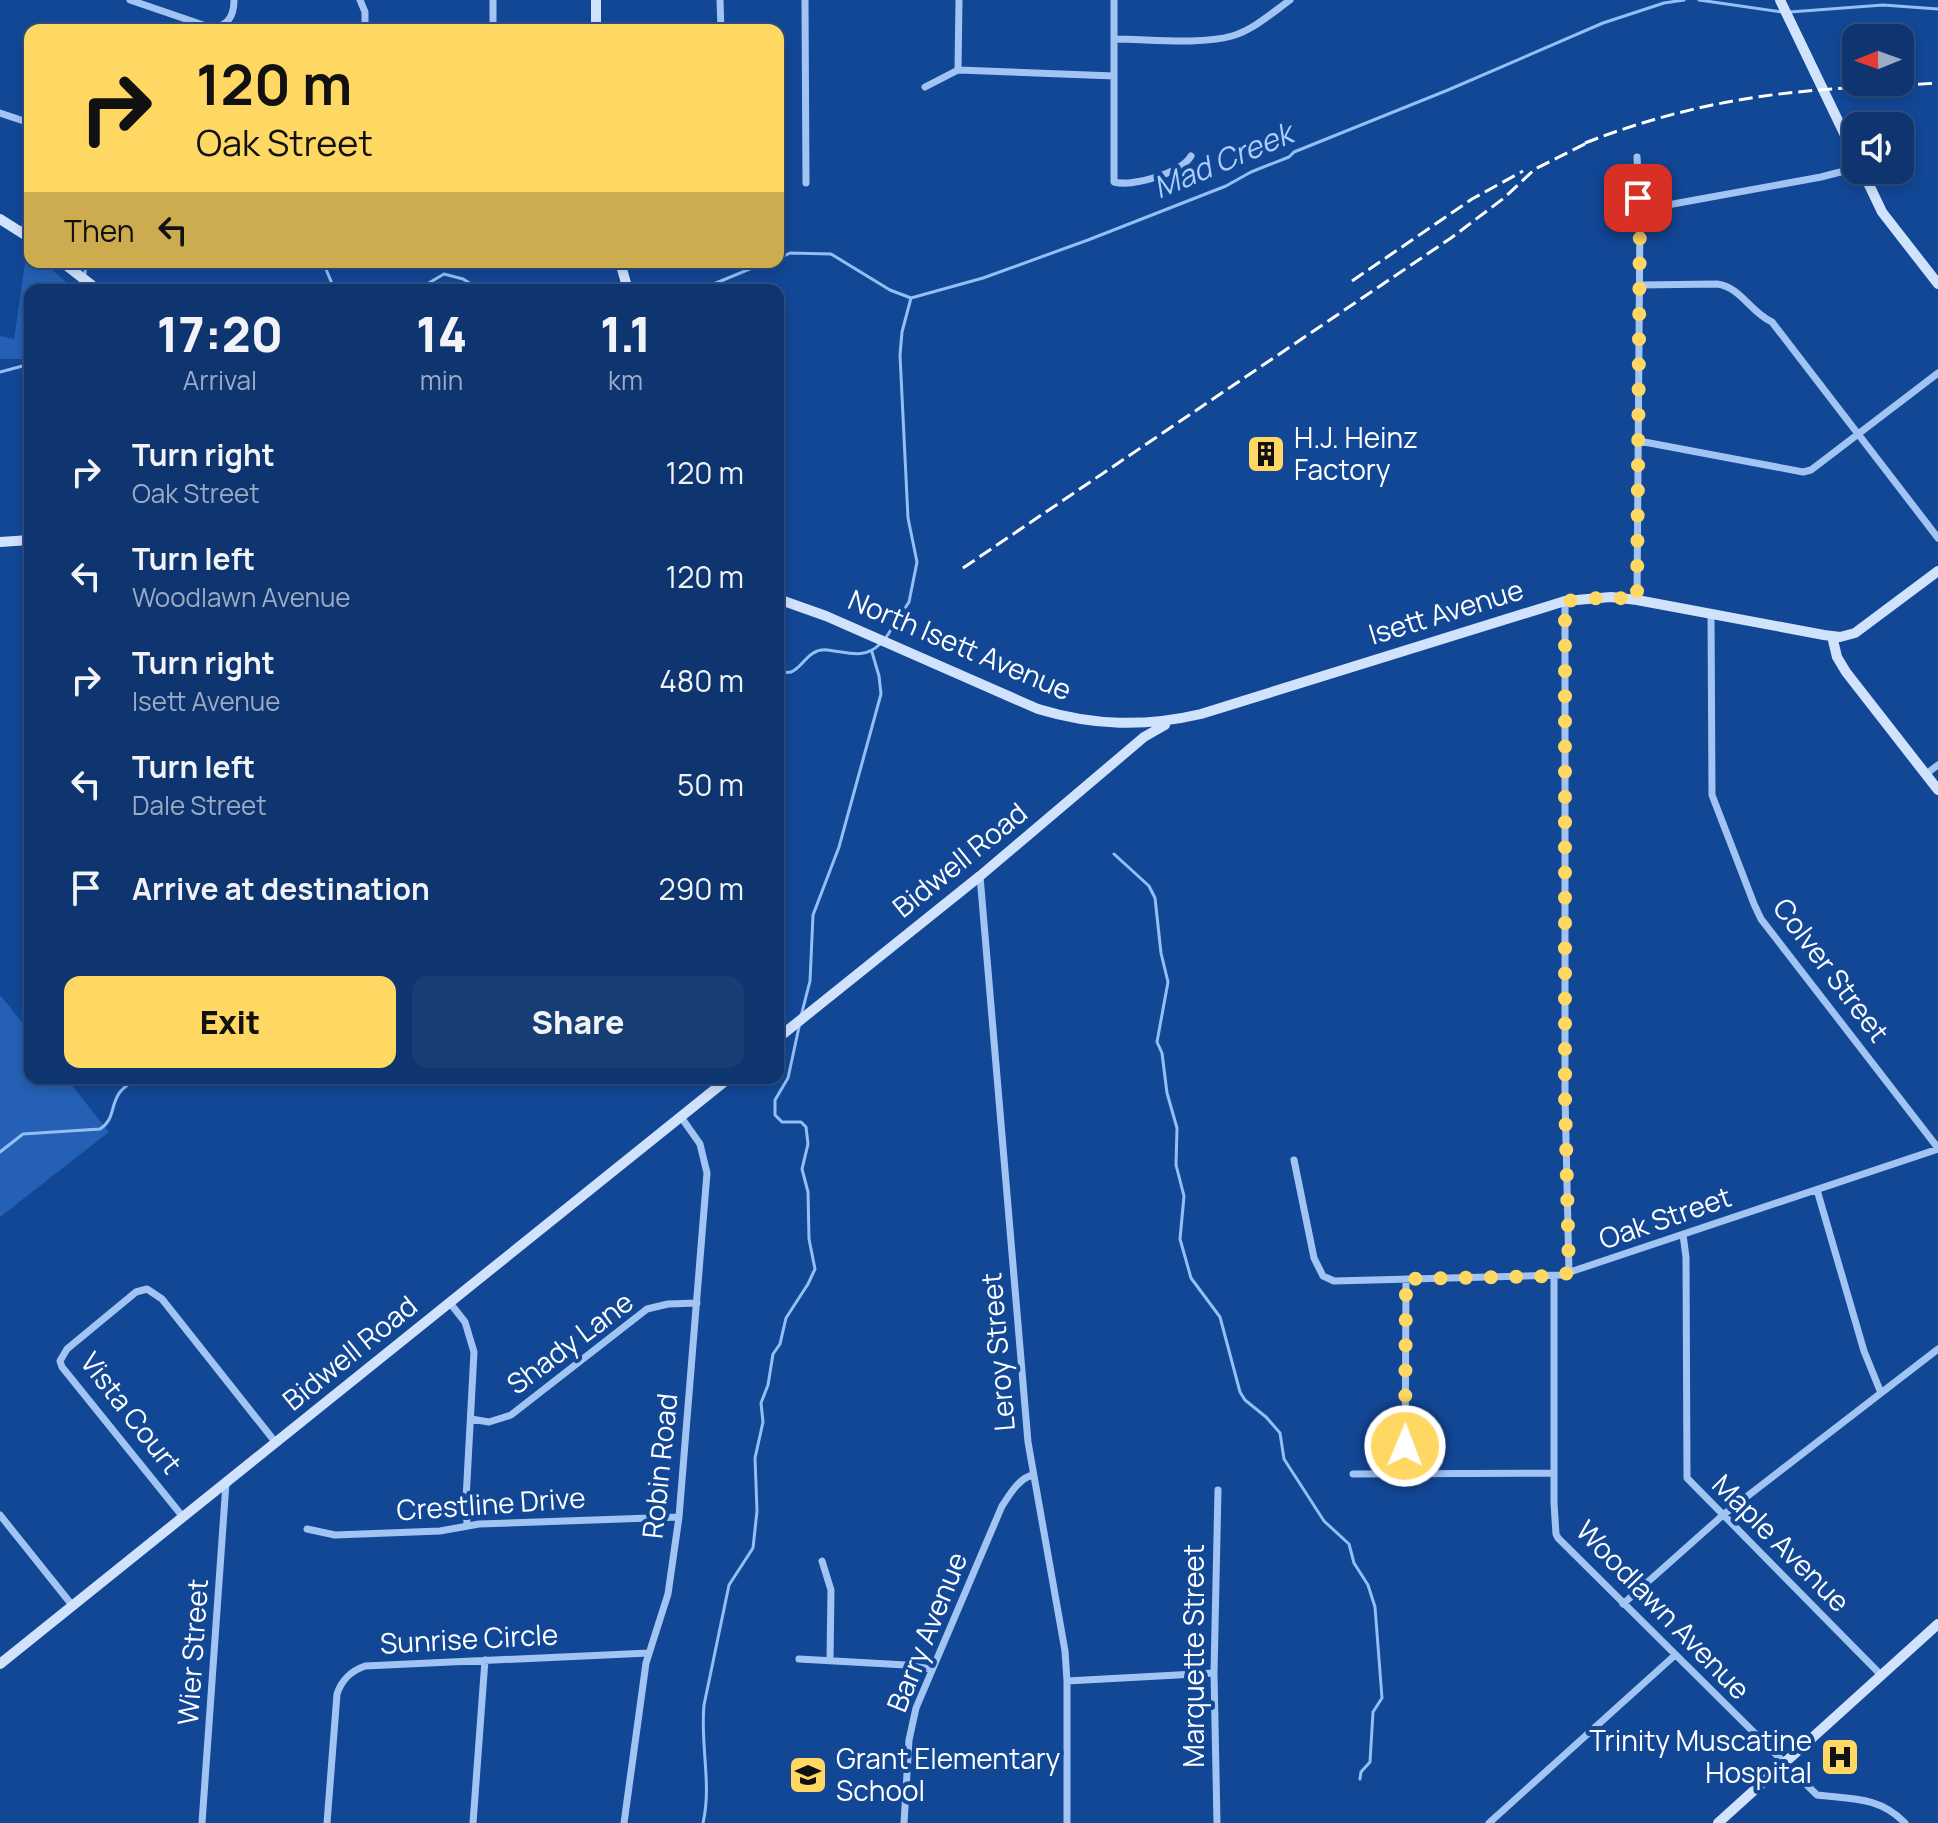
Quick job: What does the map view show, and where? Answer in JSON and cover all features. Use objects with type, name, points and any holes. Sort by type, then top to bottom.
[{"type":"main road","points":[[596,0],[596,24]]},
{"type":"main road","points":[[1780,0],[1842,129]]},
{"type":"main road","points":[[1869,184],[1882,212],[1938,284]]},
{"type":"main road","points":[[0,219],[24,233]]},
{"type":"main road","points":[[70,268],[90,284]]},
{"type":"main road","points":[[0,542],[24,540]]},
{"type":"main road","points":[[1938,571],[1855,633],[1832,636],[1837,657],[1846,672],[1938,790]]},
{"type":"main road","name":"Isett Avenue","points":[[1174,720],[1565,601],[1611,597],[1637,600],[1832,636]]},
{"type":"main road","name":"North Isett Avenue","points":[[784,601],[826,616],[1038,709],[1065,717],[1128,725],[1174,720]]},
{"type":"main road","name":"Bidwell Road","points":[[784,1033],[980,876],[1144,737],[1174,720]]},
{"type":"main road","name":"Bidwell Road","points":[[0,1664],[722,1084]]},
{"type":"main road","points":[[1718,1823],[1938,1624]]},
{"type":"street","points":[[130,0],[200,24]]},
{"type":"street","points":[[225,24],[232,15],[234,0]]},
{"type":"street","points":[[360,0],[365,12],[365,24]]},
{"type":"street","points":[[493,0],[493,24]]},
{"type":"street","points":[[720,0],[721,24]]},
{"type":"street","points":[[805,0],[806,183]]},
{"type":"street","points":[[958,70],[959,0]]},
{"type":"street","points":[[1114,0],[1114,182],[1126,185],[1141,182],[1183,165],[1191,156]]},
{"type":"street","points":[[1114,39],[1214,39],[1232,36],[1256,25],[1290,0]]},
{"type":"street","points":[[925,87],[958,70],[1114,76]]},
{"type":"street","points":[[0,113],[24,121]]},
{"type":"street","points":[[1637,157],[1640,210],[1637,600]]},
{"type":"street","points":[[1640,210],[1842,172]]},
{"type":"street","points":[[1639,285],[1717,284],[1726,285],[1739,293],[1755,312],[1772,322],[1938,538]]},
{"type":"street","points":[[1639,441],[1803,472],[1817,468],[1938,373]]},
{"type":"street","points":[[1565,601],[1565,1096],[1569,1273]]},
{"type":"street","name":"Colver Street","points":[[1711,613],[1712,795],[1754,904],[1761,919],[1938,1149]]},
{"type":"street","points":[[1926,774],[1938,765]]},
{"type":"street","name":"Leroy Street","points":[[980,876],[1023,1398],[1033,1475],[1065,1651],[1067,1823]]},
{"type":"street","name":"Robin Road","points":[[624,1823],[633,1744],[649,1653],[668,1594],[679,1517],[697,1303],[707,1173],[700,1144],[681,1117]]},
{"type":"street","name":"Oak Street","points":[[1294,1160],[1314,1258],[1323,1276],[1334,1281],[1554,1276],[1569,1273],[1938,1149]]},
{"type":"street","points":[[1817,1190],[1864,1351],[1881,1393]]},
{"type":"street","name":"Maple Avenue","points":[[1683,1235],[1686,1257],[1686,1471],[1691,1483],[1881,1675]]},
{"type":"street","name":"Woodlawn Avenue","points":[[1554,1276],[1556,1534],[1674,1656],[1817,1795],[1869,1800],[1884,1806],[1905,1823]]},
{"type":"street","points":[[1405,1472],[1406,1279]]},
{"type":"street","name":"Vista Court","points":[[183,1517],[60,1361],[67,1349],[136,1292],[147,1289],[162,1299],[276,1443]]},
{"type":"street","points":[[450,1303],[465,1322],[474,1352],[467,1524]]},
{"type":"street","name":"Shady Lane","points":[[471,1419],[489,1422],[511,1415],[647,1309],[668,1304],[697,1303]]},
{"type":"street","points":[[1623,1604],[1723,1515],[1938,1349]]},
{"type":"street","points":[[1353,1474],[1554,1473]]},
{"type":"street","name":"Barry Avenue","points":[[904,1823],[909,1740],[916,1708],[1002,1506],[1020,1482],[1033,1475]]},
{"type":"street","name":"Wier Street","points":[[202,1823],[226,1483]]},
{"type":"street","name":"Marquette Street","points":[[1217,1823],[1214,1673],[1218,1490]]},
{"type":"street","points":[[0,1515],[72,1605]]},
{"type":"street","name":"Crestline Drive","points":[[307,1529],[335,1535],[440,1531],[467,1524],[679,1517]]},
{"type":"street","points":[[822,1561],[831,1590],[830,1660]]},
{"type":"street","name":"Sunrise Circle","points":[[327,1823],[337,1694],[348,1675],[365,1666],[649,1653]]},
{"type":"street","points":[[1489,1823],[1674,1656]]},
{"type":"street","points":[[799,1659],[931,1669]]},
{"type":"street","points":[[473,1823],[485,1660]]},
{"type":"street","points":[[1067,1681],[1214,1673]]},
{"type":"shaded area","points":[[24,268],[50,268],[68,284],[24,284],[24,359],[0,359],[0,336],[14,339]]},
{"type":"shaded area","points":[[0,995],[24,1025],[24,1084],[71,1084],[109,1132],[0,1217]]},
{"type":"waterway","name":"Mad Creek","points":[[784,256],[790,253],[831,254],[890,290],[911,298],[983,278],[1226,186],[1294,152],[1603,23],[1664,3],[1684,0]]},
{"type":"waterway","name":"Mad Creek","points":[[1699,0],[1782,12]]},
{"type":"waterway","name":"Mad Creek","points":[[1790,12],[1883,5],[1938,9]]},
{"type":"waterway","name":"Mad Creek","points":[[85,274],[86,268]]},
{"type":"waterway","name":"Mad Creek","points":[[326,268],[332,284]]},
{"type":"waterway","name":"Mad Creek","points":[[712,284],[752,268]]},
{"type":"waterway","name":"Mad Creek","points":[[427,284],[444,274],[471,284]]},
{"type":"waterway","points":[[885,639],[909,602],[917,562],[908,518],[900,355],[911,298]]},
{"type":"waterway","name":"Mad Creek","points":[[0,372],[24,366]]},
{"type":"waterway","points":[[784,672],[791,672],[820,650],[855,654],[868,652],[880,644]]},
{"type":"waterway","points":[[801,1016],[810,981],[813,915],[839,847],[881,694],[872,652]]},
{"type":"waterway","points":[[1114,854],[1149,886],[1155,898],[1161,953],[1168,982],[1157,1042],[1177,1128],[1176,1165],[1184,1196],[1180,1239],[1191,1278],[1220,1317],[1240,1392],[1280,1433],[1284,1459],[1324,1521],[1349,1544],[1354,1563],[1368,1585],[1375,1607],[1382,1698],[1373,1712],[1370,1762],[1361,1772],[1360,1779]]},
{"type":"waterway","points":[[703,1823],[706,1794],[704,1705],[729,1585],[753,1548],[757,1511],[755,1458],[763,1422],[761,1403],[786,1318],[815,1269],[809,1239],[808,1192],[802,1169],[808,1144],[806,1127],[801,1122],[782,1122],[775,1115],[775,1100],[788,1078],[799,1027]]},
{"type":"waterway","points":[[0,1152],[23,1134],[100,1129],[108,1121],[120,1092],[129,1084]]},
{"type":"railway","points":[[1585,143],[1663,117],[1744,99],[1815,90],[1938,83]]},
{"type":"railway","points":[[963,568],[1451,238],[1504,198],[1535,169],[1593,140]]},
{"type":"railway","points":[[1352,281],[1472,199],[1523,171]]},
{"type":"place","name":"H.J. Heinz Factory","points":[[1266,454]]},
{"type":"place","name":"Trinity Muscatine Hospital","points":[[1840,1757]]},
{"type":"place","name":"Grant Elementary School","points":[[808,1775]]},
{"type":"route","points":[[1405,1446],[1406,1279],[1554,1276],[1569,1273],[1565,1096],[1565,601],[1611,597],[1637,600],[1638,198]]}]
